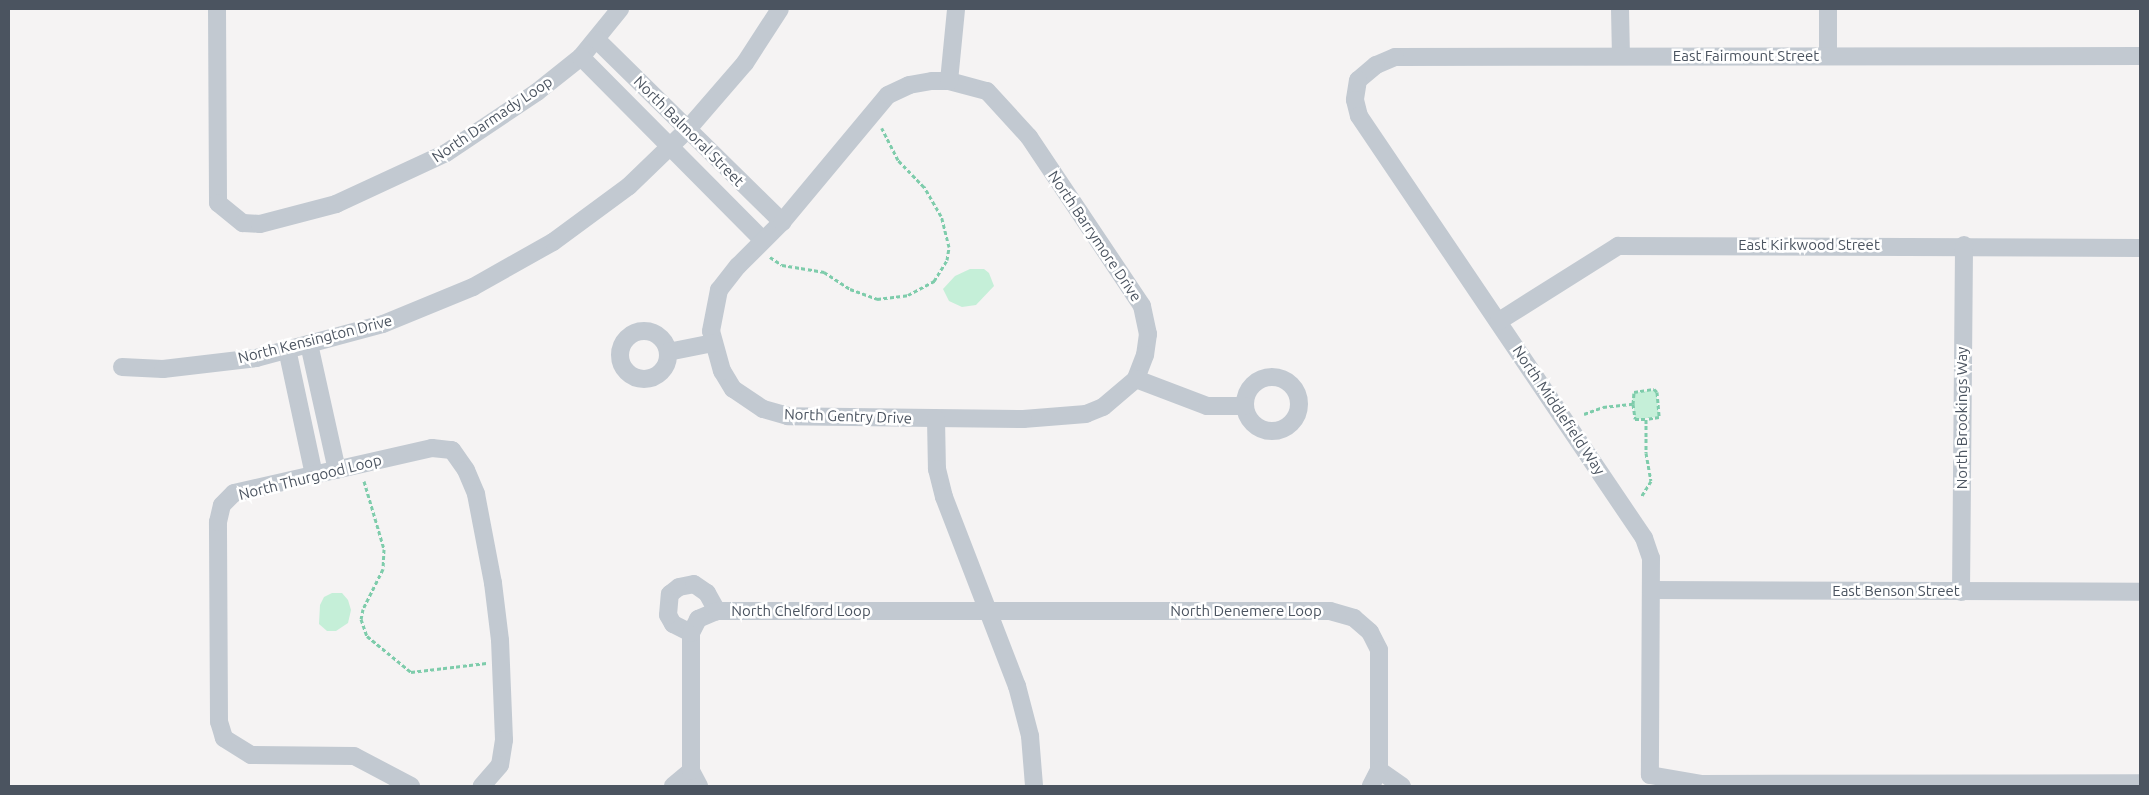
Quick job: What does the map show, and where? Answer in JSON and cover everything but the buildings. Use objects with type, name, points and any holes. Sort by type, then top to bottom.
[{"type":"street","name":"North Darmady Loop","points":[[217,9],[218,204],[243,223],[260,224],[336,204],[390,182],[446,153],[537,92],[581,57],[597,40],[620,9]]},
{"type":"street","name":"North Kensington Drive","points":[[122,367],[163,369],[256,358],[383,324],[473,287],[553,242],[629,186],[671,147],[745,64],[780,9]]},
{"type":"street","points":[[949,80],[956,9]]},
{"type":"street","points":[[1620,9],[1621,55]]},
{"type":"street","points":[[1828,9],[1828,56]]},
{"type":"street","name":"North Balmoral Street","points":[[597,40],[782,222]]},
{"type":"street","name":"East Fairmount Street","points":[[1358,80],[1376,65],[1395,57],[1621,55],[2140,56]]},
{"type":"street","name":"North Balmoral Street","points":[[581,57],[763,240]]},
{"type":"street","name":"North Gentry Drive","points":[[936,420],[788,416],[763,409],[733,389],[722,371],[713,343],[713,311],[719,290],[763,240],[782,222],[888,95],[909,85],[949,80]]},
{"type":"street","name":"North Barrymore Drive","points":[[936,420],[1023,419],[1086,414],[1103,407],[1136,379],[1145,355],[1148,334],[1142,306],[1029,137],[1010,113],[987,91],[949,80]]},
{"type":"street","name":"North Middlefield Way","points":[[1358,80],[1355,100],[1359,116],[1644,538],[1651,558],[1650,775],[1702,784],[2063,785]]},
{"type":"street","name":"East Kirkwood Street","points":[[1499,321],[1618,246],[1964,245],[2140,248]]},
{"type":"street","name":"North Brookings Way","points":[[1962,592],[1964,245]]},
{"type":"street","points":[[668,352],[713,343]]},
{"type":"street","points":[[309,344],[337,470]]},
{"type":"street","points":[[287,350],[314,475]]},
{"type":"street","points":[[1136,379],[1207,406],[1245,406]]},
{"type":"street","points":[[936,420],[937,469],[944,497],[987,612],[1018,686],[1030,736],[1034,786]]},
{"type":"street","name":"North Thurgood Loop","points":[[411,786],[354,756],[251,755],[224,738],[219,722],[218,522],[222,506],[234,493],[432,448],[452,450],[466,470],[476,494],[493,583],[502,679],[504,740],[500,766],[482,786]]},
{"type":"street","points":[[673,786],[695,779],[691,633],[674,624],[668,615],[670,594],[679,587],[694,584],[707,593],[717,610]]},
{"type":"street","name":"East Benson Street","points":[[1651,590],[2140,592]]},
{"type":"street","name":"North Chelford Loop","points":[[691,633],[698,620],[717,610],[987,612]]},
{"type":"street","name":"North Denemere Loop","points":[[987,612],[1330,611],[1354,618],[1370,632],[1379,650],[1380,770],[1371,786]]},
{"type":"street","points":[[1380,770],[1402,786]]},
{"type":"street","points":[[2063,785],[2140,783]]},
{"type":"path","points":[[770,258],[782,264],[824,272],[850,289],[877,299],[908,295],[934,280],[947,260],[949,247],[941,216],[924,187],[898,160],[882,128]]},
{"type":"path","points":[[1656,390],[1659,417],[1646,419],[1635,419],[1634,392],[1656,390]]},
{"type":"path","points":[[1584,414],[1603,407],[1633,404]]},
{"type":"path","points":[[1641,497],[1651,481],[1646,453],[1646,419]]},
{"type":"path","points":[[364,481],[384,549],[383,569],[363,609],[361,619],[367,636],[411,672],[488,663]]},
{"type":"green space","points":[[970,269],[984,269],[989,273],[994,286],[976,305],[962,307],[949,301],[943,289],[955,276]]},
{"type":"green space","points":[[1656,390],[1659,417],[1635,419],[1632,393]]},
{"type":"green space","points":[[332,593],[342,593],[348,600],[351,610],[348,623],[336,631],[327,631],[319,624],[320,605],[324,597]]}]
